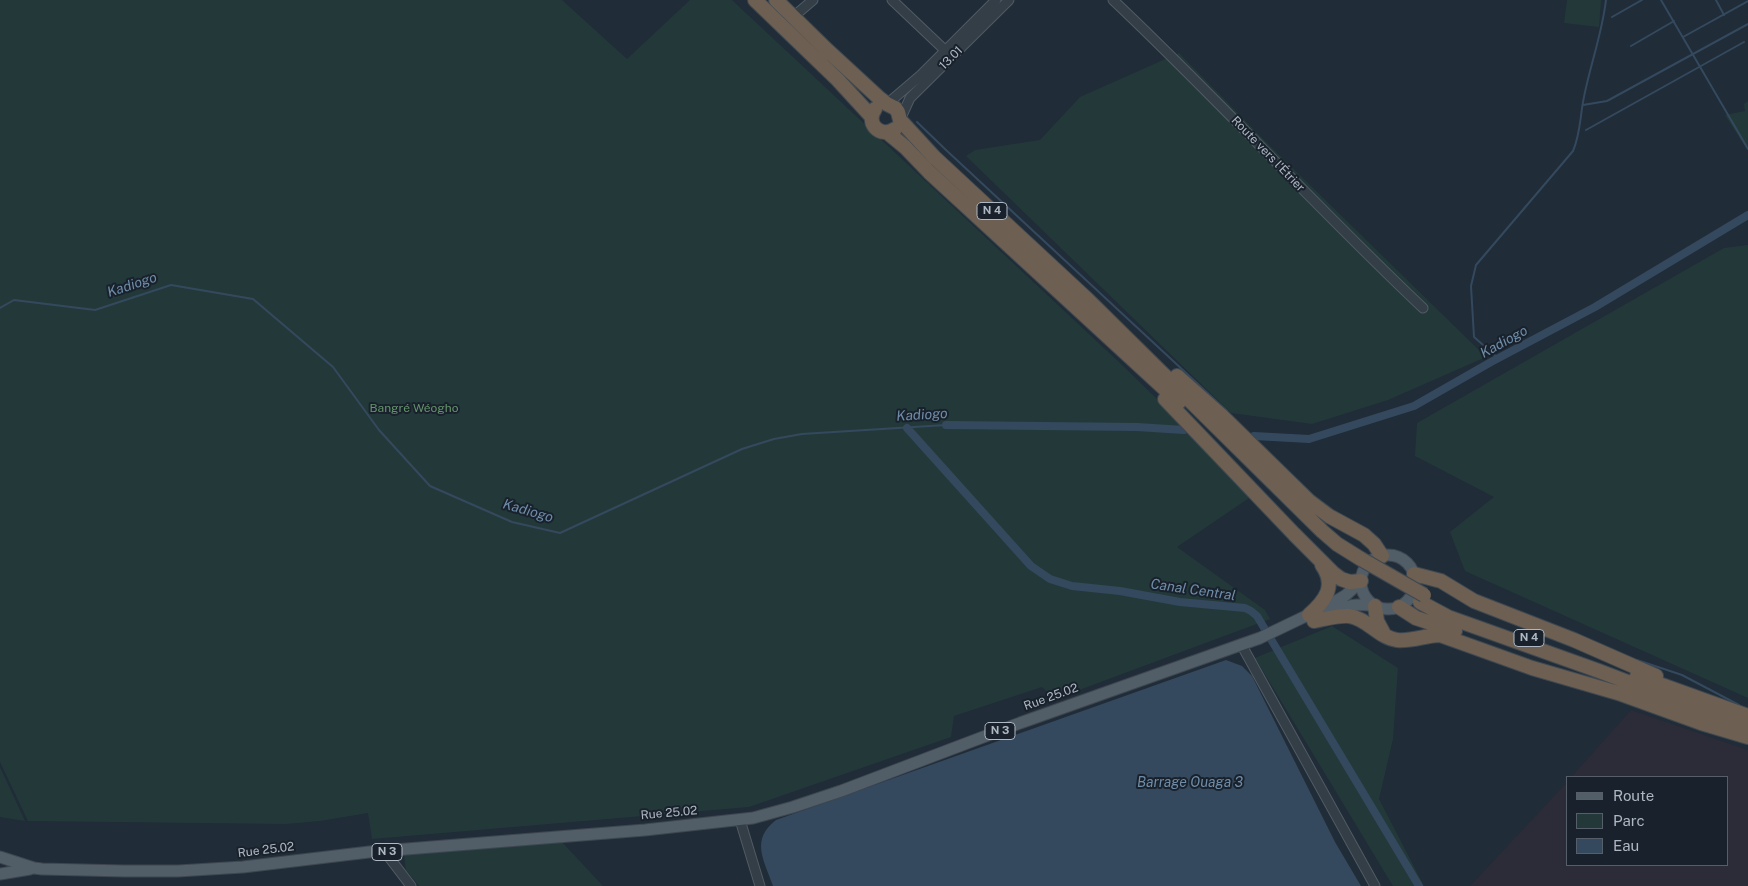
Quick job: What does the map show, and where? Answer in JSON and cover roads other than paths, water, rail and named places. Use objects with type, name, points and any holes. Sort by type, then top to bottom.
[{"type":"highway","name":"N 4","points":[[755,0],[838,80],[871,116],[875,129],[888,133],[905,147],[929,172],[1213,435],[1316,535],[1422,598],[1699,704],[1748,728]]},
{"type":"highway","name":"N 4","points":[[776,0],[827,50],[887,104],[895,108],[900,120],[934,157],[1087,299],[1322,531],[1359,562]]},
{"type":"highway","points":[[871,116],[877,107],[887,104]]},
{"type":"highway","points":[[888,133],[896,128],[900,120]]},
{"type":"highway","points":[[1087,299],[1222,416],[1309,501],[1329,516],[1364,535],[1374,544],[1382,556]]},
{"type":"highway","points":[[1074,307],[1341,579],[1350,582],[1361,581]]},
{"type":"highway","points":[[1311,618],[1327,594],[1329,582],[1328,574],[1313,552]]},
{"type":"highway","points":[[1414,574],[1441,581],[1481,604],[1640,668],[1699,704]]},
{"type":"highway","points":[[1375,606],[1377,621],[1385,636]]},
{"type":"highway","points":[[1399,608],[1416,618],[1557,667],[1699,704]]},
{"type":"highway","points":[[1311,618],[1350,616],[1385,636],[1398,640],[1440,635],[1532,668],[1618,692],[1700,724],[1748,737]]},
{"type":"highway","name":"N 4","points":[[1699,704],[1748,716]]},
{"type":"main road","points":[[1382,556],[1398,557],[1411,567],[1414,574],[1416,582],[1411,597],[1399,608]]},
{"type":"main road","name":"N 3","points":[[1361,581],[1365,568],[1370,562],[1382,556]]},
{"type":"main road","points":[[1361,581],[1362,590],[1367,599],[1375,606]]},
{"type":"main road","name":"Rue 25.02","points":[[1311,618],[1346,595],[1361,581]]},
{"type":"main road","name":"Rue 25.02","points":[[0,874],[34,868],[124,871],[208,870],[740,820],[793,807],[841,791],[1020,723],[1346,606],[1363,603],[1375,606]]},
{"type":"main road","name":"N 3","points":[[1375,606],[1390,609],[1399,608]]},
{"type":"main road","name":"Rue 25.02","points":[[0,857],[34,868]]},
{"type":"street","points":[[794,17],[813,0]]},
{"type":"street","points":[[892,0],[949,54]]},
{"type":"street","name":"13.01","points":[[900,120],[910,98],[996,0]]},
{"type":"street","name":"13.01","points":[[887,104],[949,54],[1008,0]]},
{"type":"street","name":"Route vers l'Étrier","points":[[1113,0],[1217,100],[1291,178],[1423,308]]},
{"type":"street","points":[[1241,644],[1375,886]]},
{"type":"street","points":[[740,820],[760,886]]},
{"type":"street","points":[[385,852],[411,886]]},
{"type":"water","name":"Barrage Ouaga 3","points":[[1226,660],[1242,666],[1252,676],[1335,842],[1361,886],[773,886],[763,859],[761,843],[763,835],[776,820]]},
{"type":"waterway","points":[[1498,358],[1474,337],[1471,286],[1476,265],[1573,151],[1602,26],[1606,0]]},
{"type":"waterway","points":[[1612,17],[1642,0]]},
{"type":"waterway","points":[[1661,0],[1748,149]]},
{"type":"waterway","points":[[1716,0],[1724,15]]},
{"type":"waterway","points":[[1683,37],[1748,1]]},
{"type":"waterway","points":[[1631,46],[1674,21]]},
{"type":"waterway","points":[[1583,105],[1607,101],[1748,24]]},
{"type":"waterway","points":[[1586,130],[1744,42]]},
{"type":"waterway","points":[[917,122],[1227,411]]},
{"type":"waterway","name":"Kadiogo","points":[[1254,436],[1309,439],[1414,406],[1491,362],[1595,307],[1748,215]]},
{"type":"waterway","name":"Kadiogo","points":[[0,308],[14,300],[95,310],[171,285],[253,299],[333,367],[379,430],[430,486],[512,522],[560,533],[742,449],[774,439],[802,434],[946,425]]},
{"type":"waterway","name":"Kadiogo","points":[[946,425],[1137,427],[1184,430]]},
{"type":"waterway","name":"Canal Central","points":[[907,428],[1031,566],[1050,579],[1072,586],[1120,591],[1180,602],[1245,608],[1257,616],[1419,886]]},
{"type":"waterway","points":[[1637,660],[1682,675],[1739,705]]},
{"type":"park label","name":"Bangré Wéogho","points":[[414,408]]}]
